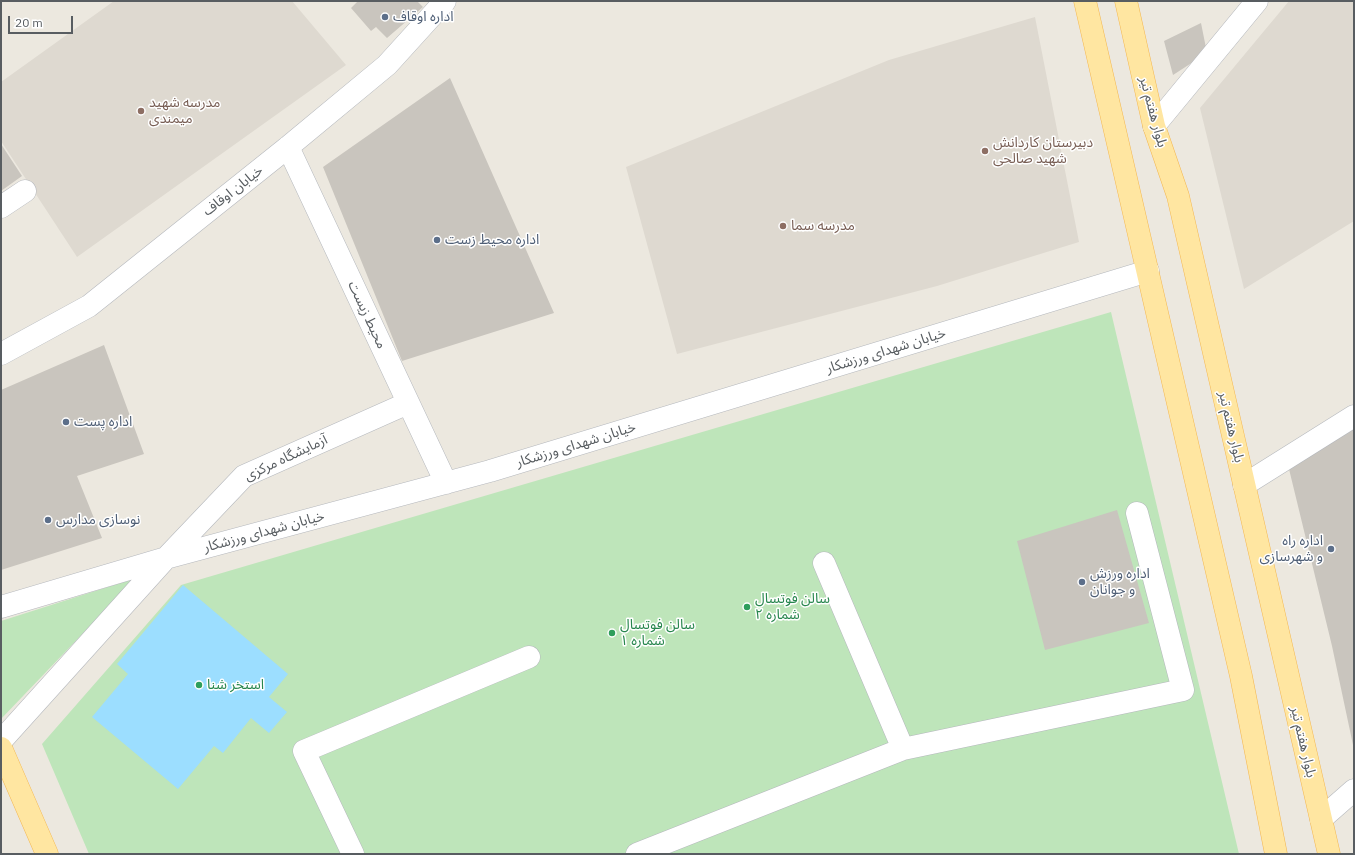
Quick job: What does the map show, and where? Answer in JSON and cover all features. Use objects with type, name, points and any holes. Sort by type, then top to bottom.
[{"type":"main road","points":[[1085,1],[1241,676],[1276,854]]},
{"type":"main road","name":"بلوار هفتم تیر","points":[[1126,1],[1154,126],[1178,196],[1329,854]]},
{"type":"main road","points":[[1,748],[48,854]]},
{"type":"street","name":"خیابان اوقاف","points":[[1,354],[89,306],[288,147],[386,65],[445,1]]},
{"type":"street","points":[[1154,126],[1257,1]]},
{"type":"street","name":"محیط زیست","points":[[288,147],[446,483]]},
{"type":"street","points":[[1,207],[25,191]]},
{"type":"street","name":"خیابان شهدای ورزشکار","points":[[1,606],[166,558],[490,471],[1148,271]]},
{"type":"street","name":"آزمایشگاه مرکزی","points":[[1,741],[166,558],[244,476],[408,403]]},
{"type":"street","points":[[1244,485],[1354,416]]},
{"type":"street","points":[[637,854],[903,749],[1182,690],[1137,513]]},
{"type":"street","points":[[824,563],[903,749]]},
{"type":"street","points":[[353,854],[304,751],[529,657]]},
{"type":"street","points":[[1321,819],[1354,790]]},
{"type":"shaded area","name":"مدرسه شهید میمندی","points":[[114,1],[292,1],[346,65],[77,257],[1,141],[1,82]]},
{"type":"shaded area","points":[[1289,1],[1354,1],[1354,221],[1244,289],[1200,108]]},
{"type":"shaded area","name":"مدرسه سما","points":[[1035,17],[1079,242],[937,286],[677,354],[626,167],[889,60]]},
{"type":"green space","points":[[1111,312],[1239,854],[89,854],[42,744],[181,585]]},
{"type":"green space","points":[[136,578],[1,719],[1,621]]},
{"type":"water","name":"استخر شنا","points":[[183,585],[288,674],[269,697],[287,712],[269,733],[251,718],[223,753],[214,746],[178,789],[92,717],[128,674],[117,664]]},
{"type":"building","name":"اداره اوقاف","points":[[358,1],[417,1],[423,7],[387,38],[376,27],[371,31],[351,8]]},
{"type":"building","points":[[1201,23],[1207,53],[1173,75],[1164,41]]},
{"type":"building","name":"اداره محیط زست","points":[[450,78],[554,313],[402,361],[323,167]]},
{"type":"building","points":[[1,144],[22,176],[1,191]]},
{"type":"building","name":"اداره پست","points":[[104,345],[144,454],[77,476],[102,538],[1,570],[1,390]]},
{"type":"building","name":"اداره راه و شهرسازی","points":[[1354,429],[1353,745],[1332,646],[1289,469]]},
{"type":"building","name":"اداره ورزش و جوانان","points":[[1117,510],[1149,623],[1045,650],[1017,541]]},
{"type":"place","name":"اداره اوقاف","points":[[385,17]]},
{"type":"place","name":"مدرسه شهید میمندی","points":[[141,111]]},
{"type":"place","name":"دبیرستان کاردانش شهید صالحی","points":[[985,151]]},
{"type":"place","name":"مدرسه سما","points":[[783,226]]},
{"type":"place","name":"اداره محیط زست","points":[[437,240]]},
{"type":"place","name":"اداره پست","points":[[66,422]]},
{"type":"place","name":"نوسازی مدارس","points":[[48,520]]},
{"type":"place","name":"اداره راه و شهرسازی","points":[[1331,549]]},
{"type":"place","name":"اداره ورزش و جوانان","points":[[1082,582]]},
{"type":"place","name":"سالن فوتسال شماره ۲","points":[[747,607]]},
{"type":"place","name":"سالن فوتسال شماره ۱","points":[[612,633]]},
{"type":"place","name":"استخر شنا","points":[[199,685]]}]
